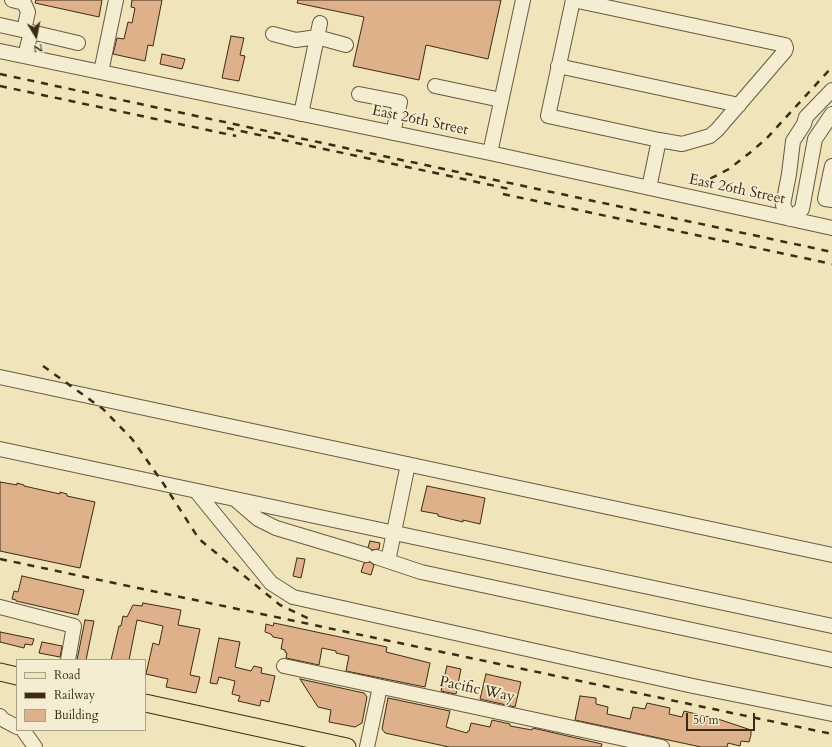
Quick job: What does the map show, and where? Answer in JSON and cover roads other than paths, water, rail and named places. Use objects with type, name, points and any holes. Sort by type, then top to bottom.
[{"type":"main road","points":[[0,672],[16,676]]},
{"type":"main road","points":[[146,703],[347,747]]},
{"type":"street","points":[[12,0],[24,3],[28,12],[25,56]]},
{"type":"street","points":[[101,72],[116,0]]},
{"type":"street","points":[[490,153],[523,0]]},
{"type":"street","points":[[573,0],[785,45],[786,48],[786,51],[717,130],[710,136],[682,144],[548,116],[558,66],[573,0]]},
{"type":"street","points":[[301,114],[320,22]]},
{"type":"street","points":[[0,25],[78,43]]},
{"type":"street","points":[[273,34],[296,40],[317,37],[346,45]]},
{"type":"street","name":"East 26th Street","points":[[0,51],[490,153],[832,228]]},
{"type":"street","points":[[558,66],[740,105]]},
{"type":"street","points":[[435,86],[501,100]]},
{"type":"street","points":[[831,117],[815,139],[802,209],[790,219],[783,205],[789,174],[791,146],[804,124],[806,117],[832,90]]},
{"type":"street","points":[[359,94],[400,102],[393,133]]},
{"type":"street","points":[[804,124],[811,122],[832,100]]},
{"type":"street","points":[[649,188],[659,140]]},
{"type":"street","points":[[832,166],[825,199],[832,200]]},
{"type":"street","points":[[0,377],[832,555]]},
{"type":"street","points":[[0,449],[832,626]]},
{"type":"street","points":[[377,558],[393,532],[408,464]]},
{"type":"street","points":[[196,491],[271,583],[293,597],[693,686],[832,714]]},
{"type":"street","points":[[235,499],[258,519],[276,528],[421,572],[832,660]]},
{"type":"street","points":[[0,607],[74,626],[68,659]]},
{"type":"street","name":"Pacific Way","points":[[284,666],[659,747]]},
{"type":"street","points":[[368,747],[380,687]]},
{"type":"street","points":[[0,716],[2,719],[16,726]]},
{"type":"street","points":[[24,731],[35,747]]},
{"type":"railway","points":[[698,185],[729,169],[767,138],[832,67]]},
{"type":"railway","points":[[0,74],[832,252]]},
{"type":"railway","points":[[0,86],[236,136]]},
{"type":"railway","points":[[227,128],[514,190]]},
{"type":"railway","points":[[503,194],[832,264]]},
{"type":"railway","points":[[43,366],[103,409],[132,439],[163,483],[199,539],[280,605],[314,621]]},
{"type":"railway","points":[[0,559],[832,734]]}]
